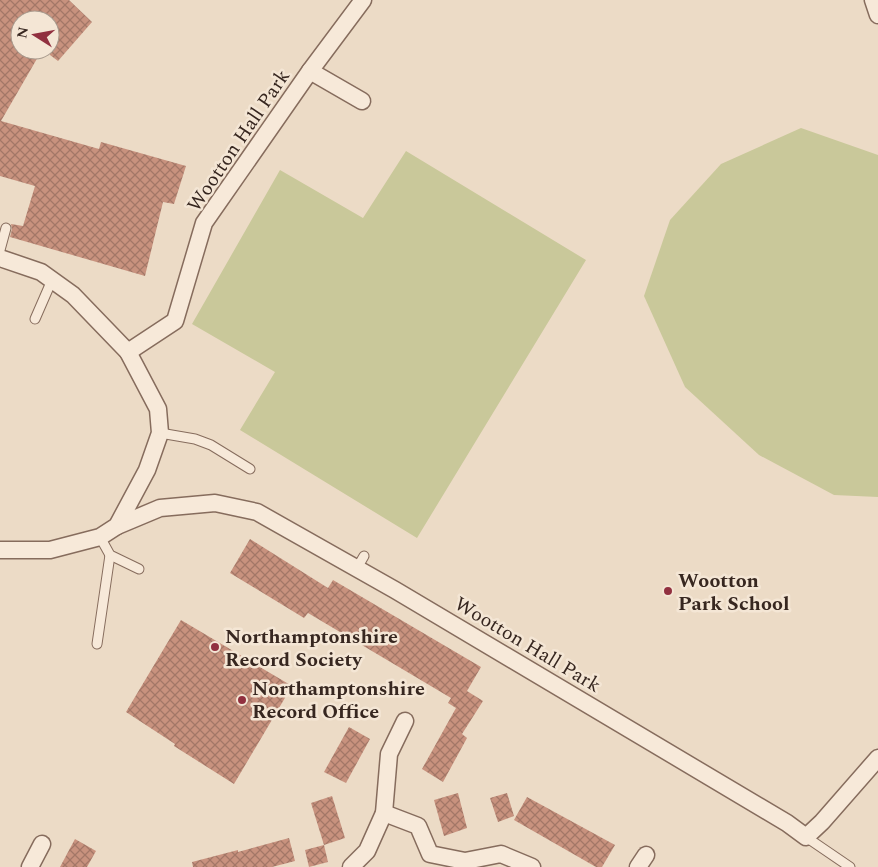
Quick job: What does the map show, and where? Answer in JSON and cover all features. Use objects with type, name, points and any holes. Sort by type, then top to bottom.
[{"type":"street","name":"Wootton Hall Park","points":[[128,352],[175,321],[204,224],[310,71],[363,0]]},
{"type":"street","points":[[873,0],[878,15]]},
{"type":"street","points":[[310,71],[362,101]]},
{"type":"street","points":[[0,258],[41,272],[74,295],[128,352],[158,409],[160,433],[147,470],[117,526]]},
{"type":"street","name":"Wootton Hall Park","points":[[0,550],[50,550],[100,537],[117,526],[160,508],[215,503],[257,512],[360,562],[806,837]]},
{"type":"street","points":[[0,539],[19,549]]},
{"type":"street","points":[[351,867],[367,851],[384,813],[389,754],[405,721]]},
{"type":"street","points":[[806,837],[875,767]]},
{"type":"street","points":[[384,813],[418,826],[430,854],[465,861],[501,854],[532,867]]},
{"type":"street","points":[[30,867],[42,844]]},
{"type":"lane","points":[[0,250],[6,228]]},
{"type":"lane","points":[[35,319],[52,280]]},
{"type":"lane","points":[[160,433],[195,439],[211,445],[250,469]]},
{"type":"lane","points":[[100,537],[110,555],[140,569]]},
{"type":"lane","points":[[97,644],[110,555]]},
{"type":"lane","points":[[806,837],[845,866]]},
{"type":"green space","points":[[801,128],[878,155],[878,497],[834,495],[759,455],[685,387],[644,296],[670,220],[721,164]]},
{"type":"green space","points":[[406,151],[586,260],[417,538],[240,430],[275,372],[192,324],[280,170],[363,218]]},
{"type":"building","points":[[0,0],[69,0],[92,22],[60,59],[60,10],[10,10],[10,60],[36,60],[1,121],[99,149],[101,142],[186,166],[174,204],[163,202],[145,276],[10,237],[11,224],[23,226],[35,186],[0,176]]},
{"type":"building","points":[[250,539],[328,588],[333,580],[481,667],[467,691],[483,701],[462,734],[467,738],[443,782],[422,769],[456,708],[448,703],[451,698],[308,613],[304,618],[230,573]]},
{"type":"building","name":"Northamptonshire Record Office","points":[[181,620],[292,686],[234,784],[174,746],[175,744],[126,712]]},
{"type":"building","points":[[349,727],[370,739],[346,783],[324,772]]},
{"type":"building","points":[[458,793],[467,828],[444,836],[434,800]]},
{"type":"building","points":[[507,793],[514,816],[498,822],[490,798]]},
{"type":"building","points":[[332,796],[345,838],[324,845],[311,803]]},
{"type":"building","points":[[527,797],[615,845],[602,867],[596,867],[514,820]]},
{"type":"building","points":[[289,838],[295,861],[272,867],[193,867],[192,862]]},
{"type":"building","points":[[75,839],[96,851],[87,867],[60,867]]},
{"type":"building","points":[[324,845],[328,862],[309,867],[305,850]]},
{"type":"place","name":"Wootton Park School","points":[[668,591]]},
{"type":"place","name":"Northamptonshire Record Society","points":[[215,647]]},
{"type":"place","name":"Northamptonshire Record Office","points":[[242,700]]}]
